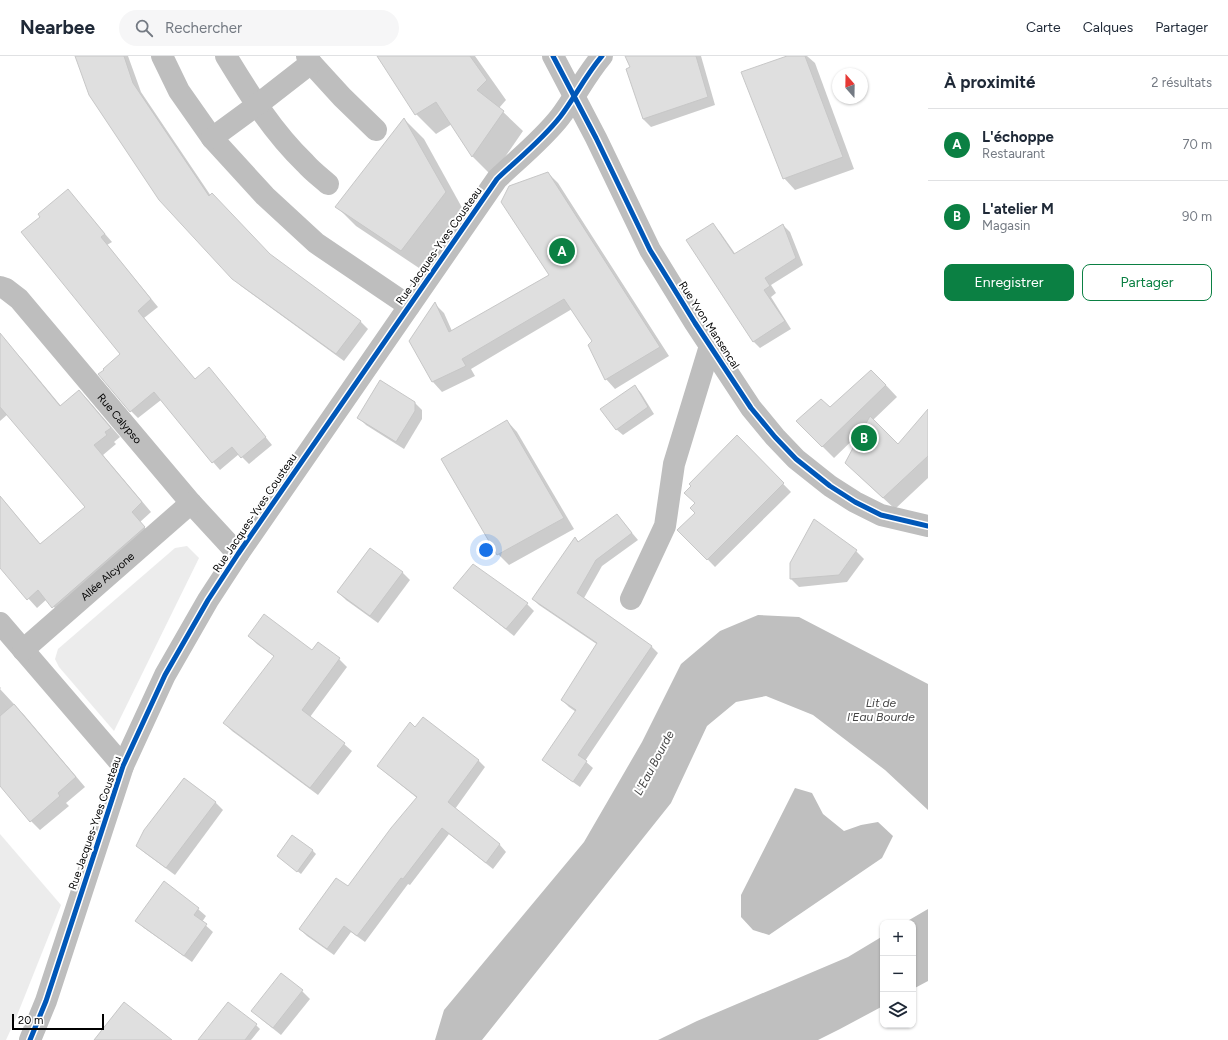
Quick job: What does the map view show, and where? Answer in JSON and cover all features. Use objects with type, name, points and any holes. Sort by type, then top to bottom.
[{"type":"street","points":[[162,56],[179,91],[212,138],[265,196],[316,243],[409,306]]},
{"type":"street","points":[[226,56],[257,105],[284,141],[305,164],[328,184]]},
{"type":"street","name":"Rue Yvon Mansencal","points":[[553,56],[596,138],[650,250],[695,323],[751,408],[796,459],[830,486],[855,502],[881,515],[928,526]]},
{"type":"street","name":"Rue Jacques-Yves Cousteau","points":[[30,1040],[46,1001],[123,766],[165,675],[208,600],[238,554],[497,179],[535,144],[560,117],[590,71],[602,56]]},
{"type":"street","points":[[212,138],[257,105],[309,60],[342,97],[376,130]]},
{"type":"street","name":"Rue Calypso","points":[[0,287],[6,289],[19,299],[192,503],[238,554]]},
{"type":"street","points":[[631,600],[665,526],[674,464],[710,346]]},
{"type":"street","name":"Allée Alcyone","points":[[23,650],[192,503]]},
{"type":"street","points":[[0,623],[123,766]]},
{"type":"shaded area","points":[[187,546],[199,558],[114,731],[59,667],[55,659],[58,649],[175,548]]},
{"type":"shaded area","points":[[0,834],[61,905],[6,1040],[0,1040]]},
{"type":"water","name":"Lit de l'Eau Bourde","points":[[758,615],[799,617],[928,684],[928,810],[885,770],[813,715],[766,696],[736,702],[707,726],[671,803],[482,1040],[435,1040],[444,1010],[584,842],[642,742],[681,664],[720,631]]},
{"type":"water","points":[[795,788],[812,793],[823,814],[844,831],[861,825],[878,822],[893,836],[882,858],[769,935],[753,930],[741,917],[741,895]]},
{"type":"water","points":[[928,909],[928,981],[916,987],[916,920],[909,920]]},
{"type":"water","points":[[880,938],[880,1008],[818,1040],[658,1040],[697,1021],[848,957]]},
{"type":"building","points":[[75,56],[124,56],[133,83],[209,196],[212,193],[270,254],[361,321],[336,354],[232,279],[159,200],[89,95]]},
{"type":"building","points":[[377,56],[470,56],[487,80],[477,90],[504,111],[472,157],[436,102],[415,115]]},
{"type":"building","points":[[625,56],[696,56],[708,97],[643,119],[626,69],[630,67]]},
{"type":"building","points":[[787,56],[805,56],[843,157],[783,179],[741,72]]},
{"type":"building","points":[[404,118],[446,192],[401,251],[335,207]]},
{"type":"building","points":[[548,172],[660,347],[605,380],[588,345],[592,341],[564,299],[462,359],[466,366],[432,382],[409,341],[435,302],[449,332],[549,275],[501,202],[509,186]]},
{"type":"building","points":[[68,189],[105,234],[101,237],[151,299],[138,311],[195,379],[209,367],[266,437],[241,458],[232,447],[212,463],[154,392],[130,412],[98,374],[120,354],[21,232],[40,217],[38,214]]},
{"type":"building","points":[[713,223],[734,254],[783,224],[796,258],[765,278],[770,286],[764,290],[785,321],[753,342],[686,240]]},
{"type":"building","points":[[0,333],[60,406],[79,390],[111,428],[105,432],[107,435],[94,445],[142,502],[132,512],[145,527],[52,608],[38,590],[27,600],[0,568],[0,496],[40,544],[85,507],[0,407]]},
{"type":"building","points":[[871,370],[886,385],[822,447],[796,421],[821,399],[830,407]]},
{"type":"building","points":[[380,380],[415,402],[415,411],[396,442],[357,418]]},
{"type":"building","points":[[635,385],[648,407],[616,430],[600,409]]},
{"type":"building","points":[[928,409],[928,456],[883,498],[845,463],[870,416],[898,444]]},
{"type":"building","points":[[507,420],[564,518],[497,555],[441,459]]},
{"type":"building","points":[[737,435],[784,483],[707,560],[677,530],[695,513],[690,508],[695,503],[684,493],[691,486],[689,484]]},
{"type":"building","points":[[617,514],[632,533],[596,560],[577,593],[652,646],[578,755],[587,761],[573,782],[542,760],[576,710],[561,700],[597,643],[532,599],[575,537],[578,542]]},
{"type":"building","points":[[814,519],[857,550],[839,575],[790,579],[790,563]]},
{"type":"building","points":[[370,548],[403,572],[370,616],[337,592]]},
{"type":"building","points":[[473,564],[528,603],[506,629],[453,588]]},
{"type":"building","points":[[264,614],[312,650],[318,642],[340,658],[302,710],[345,743],[310,788],[223,723],[274,656],[248,636]]},
{"type":"building","points":[[14,704],[76,777],[58,793],[60,796],[30,822],[0,786],[0,716]]},
{"type":"building","points":[[423,717],[479,760],[448,802],[500,844],[486,863],[442,828],[403,879],[401,878],[357,936],[344,926],[327,949],[299,929],[336,878],[348,886],[391,828],[417,797],[377,766],[410,722],[415,727]]},
{"type":"building","points":[[184,778],[216,802],[166,868],[136,846],[144,830]]},
{"type":"building","points":[[292,835],[313,850],[297,872],[277,856]]},
{"type":"building","points":[[164,881],[199,908],[194,915],[207,924],[184,956],[135,921]]},
{"type":"building","points":[[281,973],[303,990],[273,1028],[251,1011]]},
{"type":"building","points":[[124,1002],[172,1040],[94,1040]]},
{"type":"building","points":[[228,1002],[257,1024],[245,1040],[198,1040]]},
{"type":"cycle path","points":[[553,56],[596,138],[650,250],[695,323],[751,408],[796,459],[830,486],[855,502],[881,515],[928,526]]},
{"type":"cycle path","points":[[30,1040],[46,1001],[123,766],[165,675],[208,600],[238,554],[497,179],[538,141],[560,117],[602,56]]},
{"type":"place","name":"L'échoppe","points":[[562,251]]},
{"type":"place","name":"L'atelier M","points":[[864,438]]},
{"type":"water label","name":"L'Eau Bourde","points":[[654,763]]}]
